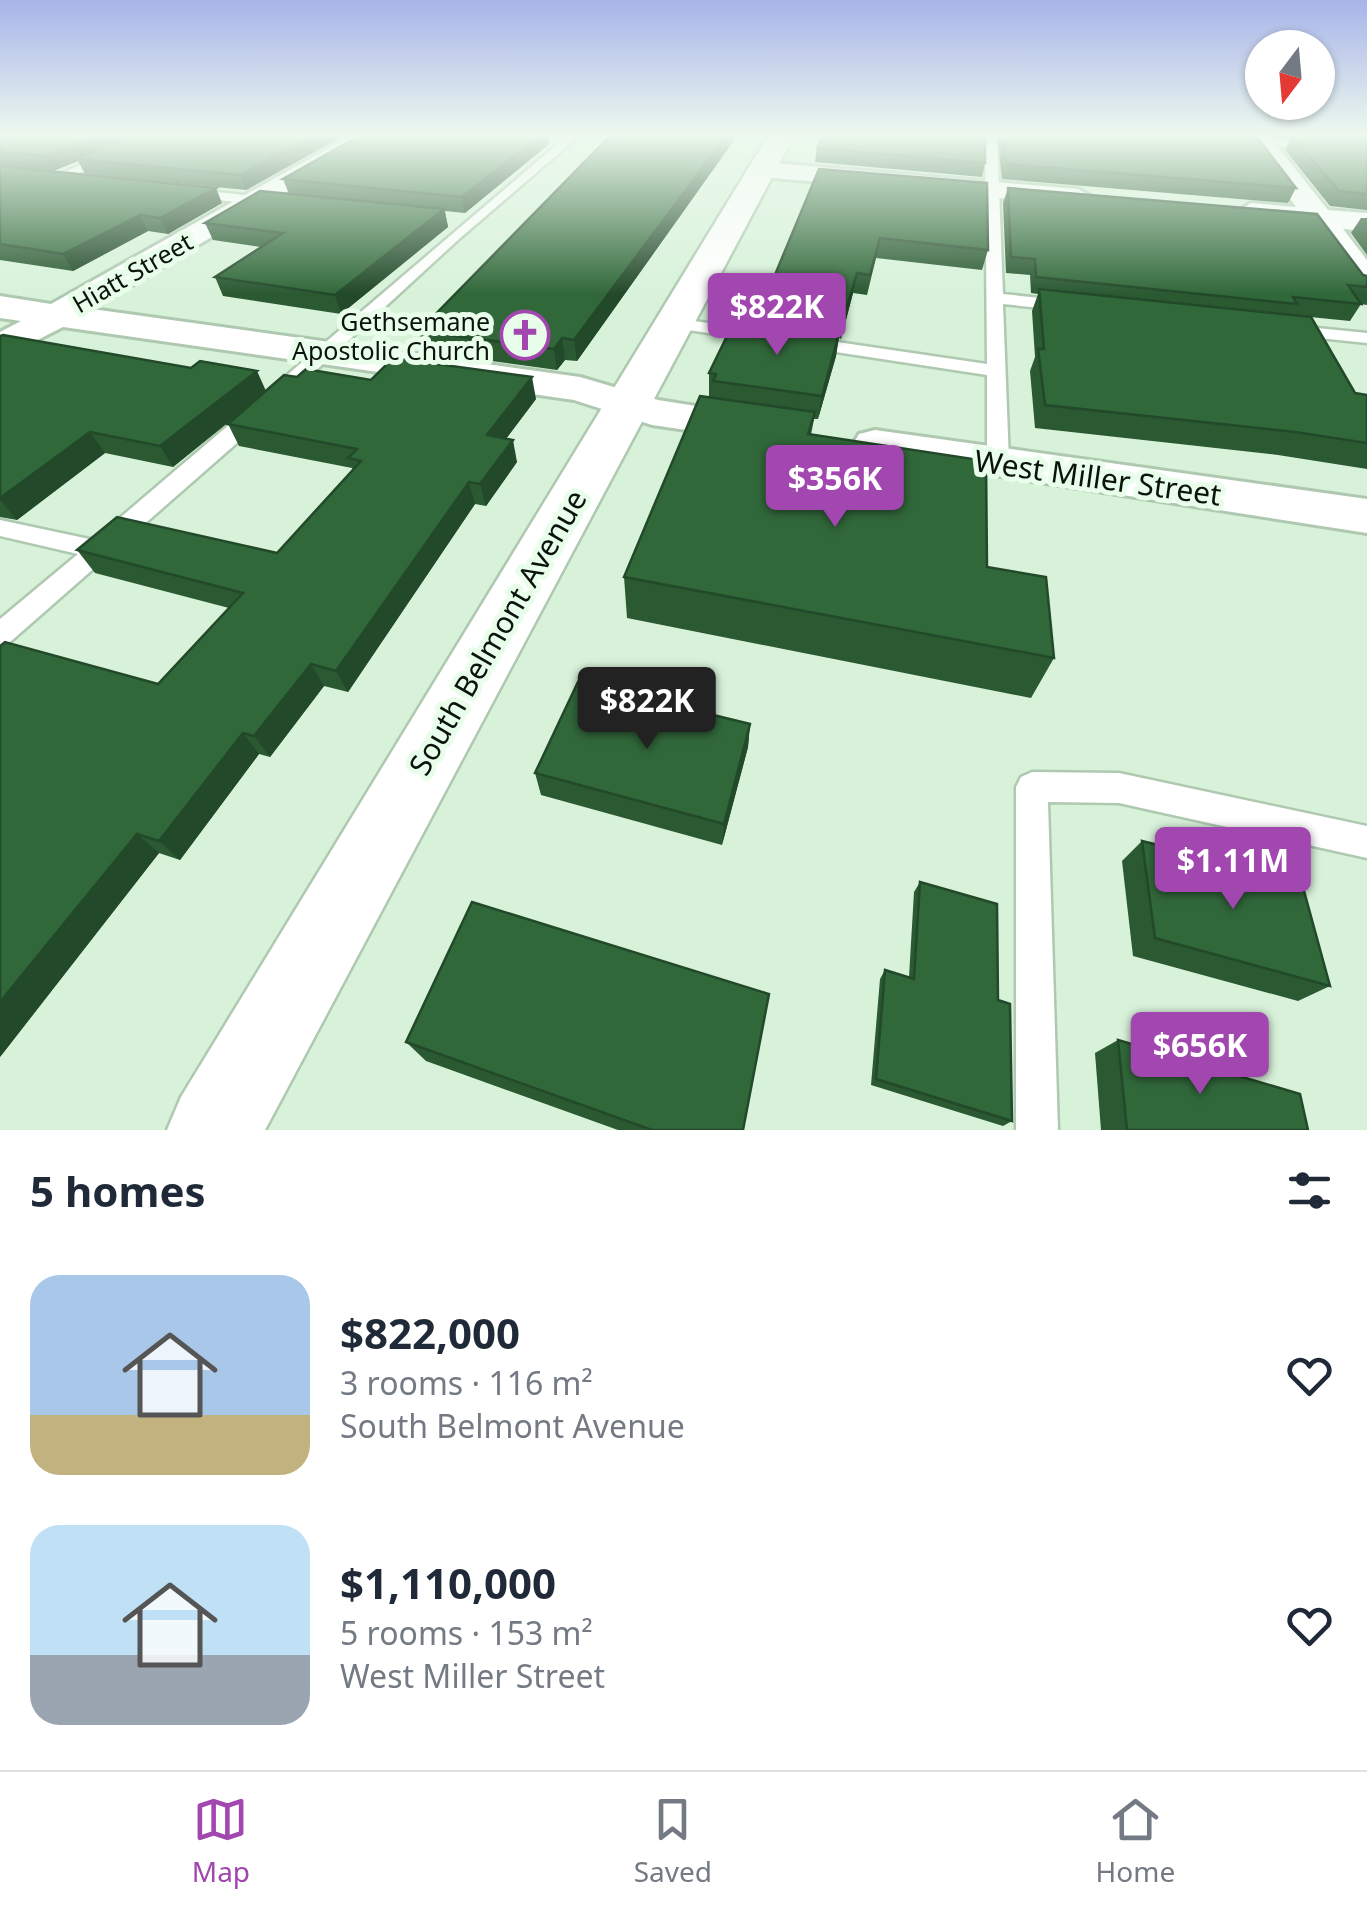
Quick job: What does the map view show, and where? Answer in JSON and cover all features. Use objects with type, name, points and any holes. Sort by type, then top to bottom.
[{"type":"main road","name":"South Belmont Avenue","points":[[214,1130],[750,189]]},
{"type":"street","name":"Hiatt Street","points":[[0,348],[275,189]]},
{"type":"street","points":[[984,189],[1107,200]]},
{"type":"street","points":[[1296,189],[1367,282]]},
{"type":"street","points":[[1222,209],[1367,222]]},
{"type":"street","name":"West Miller Street","points":[[0,307],[580,389],[652,412],[1367,516]]},
{"type":"lane","points":[[0,634],[231,438],[463,220],[504,189]]},
{"type":"lane","points":[[164,190],[293,204]]},
{"type":"lane","points":[[992,190],[998,462]]},
{"type":"lane","points":[[994,298],[1092,308]]},
{"type":"lane","points":[[673,323],[996,371]]},
{"type":"lane","points":[[1269,328],[1367,338]]},
{"type":"lane","points":[[0,528],[99,550]]},
{"type":"lane","points":[[1037,1130],[1032,787],[1118,788],[1367,842]]},
{"type":"building","points":[[0,189],[215,189],[160,218],[140,215],[63,254],[0,244]]},
{"type":"building","points":[[380,189],[473,189],[462,197]]},
{"type":"building","points":[[558,189],[687,189],[574,340],[562,338],[554,349],[419,331]]},
{"type":"building","points":[[811,189],[987,189],[988,250],[880,238],[870,275],[857,273],[844,317],[762,306]]},
{"type":"building","points":[[1008,189],[1317,214],[1367,276],[1367,287],[1348,285],[1361,304],[1293,297],[1297,304],[1036,277],[1035,259],[1011,257]]},
{"type":"building","points":[[1367,189],[1367,194],[1339,191]]},
{"type":"building","points":[[260,191],[444,209],[335,295],[215,277],[283,233],[205,223]]},
{"type":"building","points":[[1039,289],[1311,317],[1355,393],[1367,395],[1367,443],[1045,405],[1038,349],[1044,349]]},
{"type":"building","points":[[754,321],[839,333],[822,396],[713,381],[716,374],[709,373],[730,330],[749,333]]},
{"type":"building","points":[[3,335],[191,368],[200,361],[257,371],[160,446],[90,432],[0,498]]},
{"type":"building","points":[[393,358],[532,377],[487,435],[513,440],[480,484],[469,482],[336,671],[311,664],[254,736],[243,733],[159,841],[137,834],[0,1002],[0,646],[5,642],[158,684],[243,593],[77,550],[117,517],[277,553],[361,461],[348,458],[357,449],[228,424],[284,375],[297,377],[306,369],[371,380]]},
{"type":"building","points":[[700,396],[815,412],[808,434],[986,461],[987,567],[1046,577],[1054,658],[624,577]]},
{"type":"building","points":[[578,682],[750,724],[724,824],[535,773]]},
{"type":"building","points":[[1142,841],[1301,880],[1330,986],[1155,938]]},
{"type":"building","points":[[920,882],[997,904],[998,1000],[1010,1004],[1012,1121],[876,1079],[885,970],[914,979]]},
{"type":"building","points":[[472,902],[769,994],[743,1130],[652,1130],[406,1042]]},
{"type":"building","points":[[1118,1040],[1300,1094],[1308,1130],[1127,1130]]},
{"type":"place","name":"Gethsemane Apostolic Church","points":[[525,335]]}]
